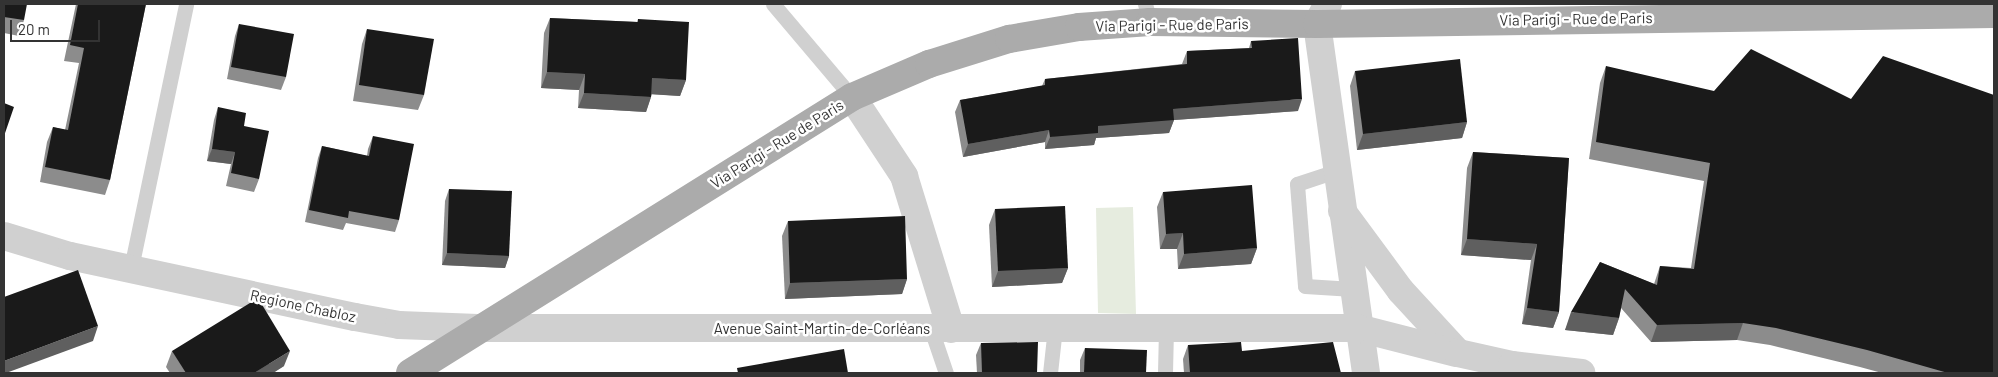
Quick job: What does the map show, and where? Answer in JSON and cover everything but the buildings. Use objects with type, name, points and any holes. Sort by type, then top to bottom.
[{"type":"main road","name":"Via Parigi - Rue de Paris","points":[[410,373],[478,328],[852,97],[929,64],[1009,39],[1148,13],[1994,14]]},
{"type":"street","points":[[1323,14],[1336,171],[1366,373]]},
{"type":"street","points":[[852,97],[904,176],[941,329]]},
{"type":"street","points":[[1342,211],[1456,363]]},
{"type":"street","name":"Regione Chabloz","points":[[4,236],[70,256],[355,317],[399,324],[478,328]]},
{"type":"street","name":"Avenue Saint-Martin-de-Corléans","points":[[478,328],[1358,328],[1456,363],[1512,365],[1582,373]]},
{"type":"lane","points":[[131,268],[186,4]]},
{"type":"lane","points":[[773,4],[852,97]]},
{"type":"lane","points":[[1336,171],[1297,184],[1305,286],[1353,289]]},
{"type":"lane","points":[[1050,373],[1055,328]]},
{"type":"lane","points":[[1165,373],[1166,328]]},
{"type":"lane","points":[[941,329],[946,373]]},
{"type":"shaded area","points":[[1133,207],[1136,314],[1098,313],[1096,208]]}]
